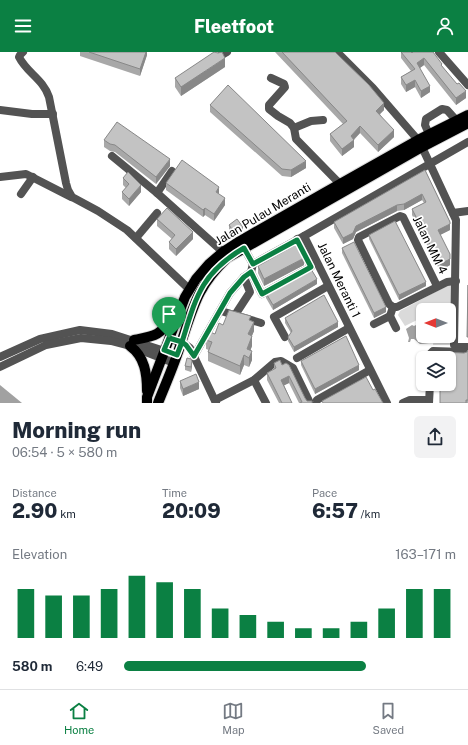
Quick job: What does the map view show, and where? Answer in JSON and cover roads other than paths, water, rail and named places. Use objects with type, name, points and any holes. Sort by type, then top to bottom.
[{"type":"main road","name":"Jalan Pulau Meranti","points":[[158,403],[176,359],[194,304],[203,284],[213,271],[227,258],[420,144],[430,134],[468,115]]},
{"type":"main road","name":"Jalan Pulau Meranti","points":[[147,400],[187,293],[196,279],[209,264],[223,252],[340,184],[420,144],[468,123]]},
{"type":"main road","points":[[147,400],[145,366],[132,343],[161,332],[166,327],[187,293]]},
{"type":"street","points":[[23,52],[19,57],[23,64],[46,88],[53,114],[66,183],[72,197]]},
{"type":"street","points":[[23,64],[28,58],[28,52]]},
{"type":"street","points":[[218,57],[227,52]]},
{"type":"street","points":[[337,52],[373,88],[420,144],[453,213],[457,224],[454,348]]},
{"type":"street","points":[[440,52],[468,85]]},
{"type":"street","points":[[271,78],[284,84],[285,87],[269,105],[269,109],[290,123],[294,128],[296,139],[340,184]]},
{"type":"street","points":[[0,110],[32,114],[53,114]]},
{"type":"street","points":[[430,134],[425,125],[426,120],[442,110],[446,110],[456,120]]},
{"type":"street","points":[[294,128],[311,121],[323,120]]},
{"type":"street","points":[[194,356],[230,293],[248,275],[253,264],[468,142]]},
{"type":"street","points":[[112,156],[157,193],[223,252]]},
{"type":"street","points":[[157,193],[172,171]]},
{"type":"street","points":[[0,177],[26,174],[112,219],[136,238],[187,293]]},
{"type":"street","points":[[21,194],[33,177]]},
{"type":"street","points":[[453,213],[468,211]]},
{"type":"street","points":[[136,238],[157,213]]},
{"type":"street","name":"Jalan MM 4","points":[[393,307],[389,304],[359,242],[359,237],[401,216],[437,286]]},
{"type":"street","points":[[248,275],[262,294],[311,267],[300,238]]},
{"type":"street","name":"Jalan Meranti 1","points":[[300,238],[328,286],[387,403]]},
{"type":"street","points":[[244,248],[253,264]]},
{"type":"street","points":[[235,315],[250,292],[248,275]]},
{"type":"street","points":[[374,324],[390,316],[393,307],[397,307],[447,282],[456,282]]},
{"type":"street","points":[[285,336],[274,317],[328,286]]},
{"type":"street","points":[[221,311],[261,323]]},
{"type":"street","points":[[390,316],[396,328]]},
{"type":"street","points":[[297,358],[349,328]]},
{"type":"street","points":[[0,358],[40,339],[80,330],[112,334],[176,359]]},
{"type":"street","points":[[0,367],[46,346],[81,338],[132,343]]},
{"type":"street","points":[[169,338],[182,342],[186,345],[194,356],[216,401],[254,380],[274,362],[281,361],[293,368],[314,401],[370,370]]},
{"type":"street","points":[[433,351],[457,347],[468,347]]},
{"type":"street","points":[[454,348],[468,352]]},
{"type":"street","points":[[254,380],[266,403]]},
{"type":"street","points":[[403,403],[410,400],[429,401],[430,391]]}]
